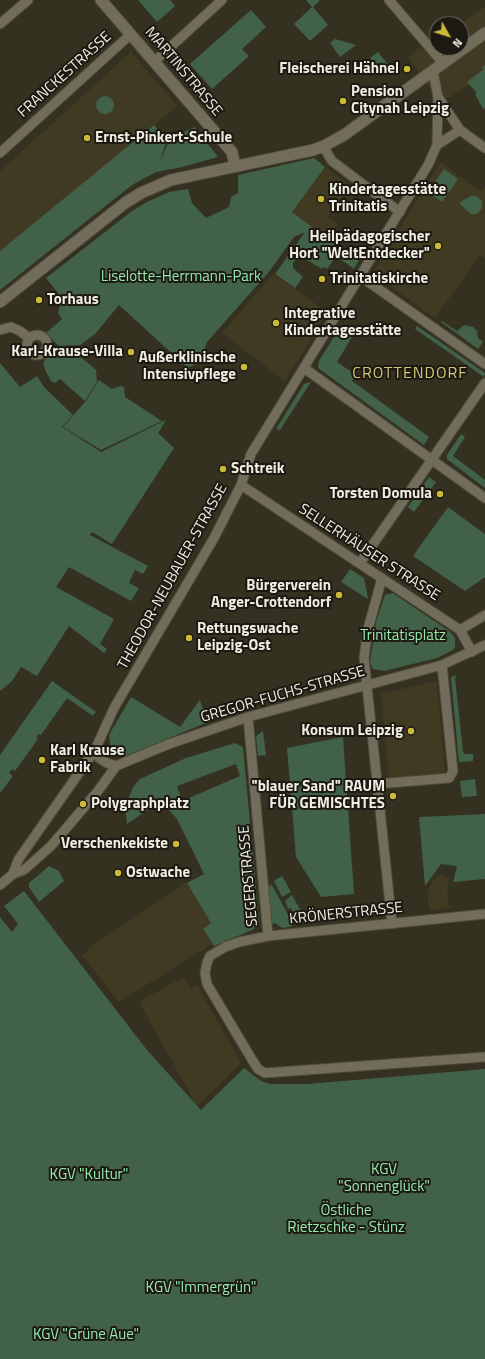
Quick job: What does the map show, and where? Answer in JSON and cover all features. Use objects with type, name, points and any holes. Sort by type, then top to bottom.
[{"type":"street","points":[[0,24],[28,0]]},
{"type":"street","name":"MARTINSTRASSE","points":[[101,0],[232,152],[235,166]]},
{"type":"street","points":[[154,62],[222,0]]},
{"type":"street","points":[[390,0],[443,63]]},
{"type":"street","points":[[0,302],[125,203],[141,193],[172,180],[323,146],[344,135],[485,33]]},
{"type":"street","name":"FRANCKESTRASSE","points":[[0,153],[131,34]]},
{"type":"street","name":"THEODOR-NEUBAUER-STRASSE","points":[[13,874],[18,860],[95,750],[114,708],[214,538],[241,485],[250,454],[428,165],[437,145],[438,97],[432,71]]},
{"type":"street","name":"THEODOR-NEUBAUER-STRASSE","points":[[438,97],[460,130]]},
{"type":"street","points":[[437,145],[460,130],[485,148]]},
{"type":"street","points":[[323,146],[332,161],[400,212]]},
{"type":"street","points":[[360,276],[485,364]]},
{"type":"street","points":[[0,330],[10,327],[20,331],[29,338]]},
{"type":"street","points":[[304,368],[485,498]]},
{"type":"street","points":[[360,563],[485,383]]},
{"type":"street","name":"SELLERHÄUSER STRASSE","points":[[241,485],[460,630],[472,652]]},
{"type":"street","points":[[382,578],[366,638],[364,658],[392,924]]},
{"type":"street","points":[[460,630],[485,615]]},
{"type":"street","name":"GREGOR-FUCHS-STRASSE","points":[[116,766],[169,744],[248,717],[442,665],[485,645]]},
{"type":"street","points":[[378,784],[449,778],[453,771],[442,665]]},
{"type":"street","name":"SEGERSTRASSE","points":[[248,717],[268,936]]},
{"type":"street","points":[[95,750],[99,758],[116,766]]},
{"type":"street","name":"THEODOR-NEUBAUER-STRASSE","points":[[0,885],[13,874],[24,870],[51,846],[98,791],[116,766]]},
{"type":"street","name":"KRÖNERSTRASSE","points":[[485,914],[268,936],[238,942],[214,954],[207,962],[205,970],[208,984],[258,1069],[265,1073],[485,1057]]},
{"type":"shaded area","points":[[485,7],[485,76],[440,102],[408,57],[420,47],[423,50],[429,46],[429,56],[469,56],[469,18]]},
{"type":"shaded area","name":"Ernst-Pinkert-Schule","points":[[131,52],[177,106],[90,179],[0,251],[0,171]]},
{"type":"shaded area","name":"Heilpädagogischer Hort \"WeltEntdecker\"","points":[[440,162],[481,192],[485,186],[485,259],[480,255],[435,318],[376,276],[374,271]]},
{"type":"shaded area","name":"Kindertagesstätte Trinitatis","points":[[325,167],[351,186],[328,216],[338,224],[327,239],[292,212]]},
{"type":"shaded area","name":"Integrative Kindertagesstätte","points":[[273,274],[327,312],[285,381],[222,333]]},
{"type":"shaded area","points":[[437,681],[445,775],[389,779],[381,694]]},
{"type":"shaded area","points":[[442,874],[450,878],[447,886],[449,908],[429,910],[427,891],[433,881]]},
{"type":"shaded area","points":[[186,882],[211,923],[203,929],[212,944],[119,1002],[82,955],[95,944]]},
{"type":"shaded area","points":[[184,977],[191,988],[197,985],[241,1063],[197,1106],[139,1002]]},
{"type":"green space","points":[[138,0],[170,0],[175,6],[157,22]]},
{"type":"green space","points":[[306,0],[320,0],[313,7],[328,25],[310,41],[294,24],[312,7]]},
{"type":"green space","points":[[251,10],[266,27],[242,49],[249,56],[212,89],[190,64]]},
{"type":"green space","points":[[335,39],[356,45],[340,57],[330,43]]},
{"type":"green space","points":[[378,52],[390,67],[380,72],[370,58]]},
{"type":"green space","points":[[485,65],[485,108],[483,109],[475,94],[477,93],[467,82],[484,69],[482,67]]},
{"type":"green space","points":[[105,96],[111,99],[114,105],[111,111],[105,114],[99,111],[96,105],[99,99]]},
{"type":"green space","points":[[154,125],[167,140],[159,164],[168,143],[179,134],[195,127],[218,157],[182,167],[156,172],[132,185],[0,290],[0,251]]},
{"type":"green space","name":"Liselotte-Herrmann-Park","points":[[314,158],[325,167],[292,212],[351,257],[354,254],[360,258],[354,269],[336,256],[327,269],[324,267],[322,269],[302,257],[296,259],[293,263],[293,268],[303,277],[295,288],[275,274],[305,232],[294,237],[268,273],[207,342],[200,361],[188,368],[119,305],[95,334],[80,345],[59,346],[46,333],[62,319],[58,313],[62,298],[46,278],[132,211],[169,192],[188,189],[192,203],[206,218],[229,207],[231,197],[238,193],[238,175]]},
{"type":"green space","points":[[444,169],[458,179],[442,202],[428,192]]},
{"type":"green space","points":[[471,196],[476,196],[482,201],[482,208],[477,214],[471,214],[460,204],[460,202]]},
{"type":"green space","points":[[442,321],[457,331],[464,325],[473,327],[477,331],[478,338],[483,342],[478,349],[441,322]]},
{"type":"green space","points":[[417,326],[485,373],[484,377],[415,329]]},
{"type":"green space","points":[[339,329],[352,337],[337,362],[356,375],[352,381],[429,437],[424,445],[318,368],[319,361]]},
{"type":"green space","points":[[59,355],[75,355],[82,358],[96,370],[97,382],[85,401],[60,379],[55,383],[51,381],[43,363],[46,358]]},
{"type":"green space","points":[[0,363],[20,387],[37,376],[44,387],[73,415],[62,427],[101,452],[166,420],[158,433],[174,448],[112,544],[92,532],[90,535],[148,566],[143,574],[135,570],[131,578],[129,583],[139,588],[131,601],[69,567],[56,587],[114,619],[100,644],[107,649],[104,653],[69,626],[37,676],[21,667],[12,681],[0,691]]},
{"type":"green space","points":[[99,380],[112,389],[121,386],[124,387],[125,397],[162,421],[101,450],[63,427],[86,401]]},
{"type":"green space","points":[[311,382],[280,430],[276,429],[304,384]]},
{"type":"green space","points":[[461,434],[465,437],[453,456],[485,480],[485,488],[447,459],[447,455]]},
{"type":"green space","points":[[429,477],[436,482],[414,512],[408,507]]},
{"type":"green space","points":[[448,507],[485,534],[485,577],[465,591],[413,556]]},
{"type":"green space","points":[[350,569],[364,578],[368,599],[341,582]]},
{"type":"green space","name":"Trinitatisplatz","points":[[393,593],[449,631],[455,638],[455,647],[453,650],[437,658],[384,671],[373,669],[370,662],[376,622],[385,595]]},
{"type":"green space","points":[[457,675],[455,678],[463,752],[465,754],[473,754],[473,761],[459,762],[451,677]]},
{"type":"green space","points":[[52,681],[96,712],[93,716],[67,698],[41,735],[39,734],[36,737],[38,739],[15,771],[12,769],[9,773],[13,776],[0,793],[0,755]]},
{"type":"green space","points":[[131,697],[180,727],[200,700],[205,715],[211,714],[213,720],[123,757],[114,754],[111,749],[109,735]]},
{"type":"green space","points":[[263,731],[266,755],[258,756],[256,736]]},
{"type":"green space","points":[[343,737],[354,894],[321,897],[296,857],[287,748]]},
{"type":"green space","points":[[235,743],[243,747],[259,922],[257,927],[252,930],[214,946],[203,929],[211,923],[187,883],[204,874],[177,819],[161,801],[127,824],[125,808],[133,787],[140,779],[186,758]],"holes":[[[236,764],[240,776],[182,801],[177,786]]]},
{"type":"green space","points":[[475,779],[477,796],[462,797],[460,781]]},
{"type":"green space","points":[[485,814],[485,879],[453,882],[457,866],[441,864],[425,886],[419,817]]},
{"type":"green space","points":[[49,866],[59,871],[64,881],[39,902],[29,887],[29,883]]},
{"type":"green space","points":[[282,876],[291,892],[282,897],[274,881]]},
{"type":"green space","points":[[272,885],[293,926],[282,928],[275,923],[272,924],[266,886]]},
{"type":"green space","name":"Östliche Rietzschke - Stünz","points":[[24,891],[147,1050],[201,1110],[244,1068],[261,1081],[270,1084],[307,1084],[485,1069],[485,1359],[0,1359],[0,917],[12,932],[18,924],[4,906]]},
{"type":"green space","points":[[292,895],[301,911],[293,917],[294,914],[291,908],[288,909],[285,901]]},
{"type":"place","name":"Fleischerei Hähnel","points":[[407,69]]},
{"type":"place","name":"Pension Citynah Leipzig","points":[[343,101]]},
{"type":"place","name":"Ernst-Pinkert-Schule","points":[[87,138]]},
{"type":"place","name":"Kindertagesstätte Trinitatis","points":[[321,199]]},
{"type":"place","name":"Heilpädagogischer Hort \"WeltEntdecker\"","points":[[438,246]]},
{"type":"place","name":"Trinitatiskirche","points":[[322,279]]},
{"type":"place","name":"Torhaus","points":[[39,300]]},
{"type":"place","name":"Integrative Kindertagesstätte","points":[[276,323]]},
{"type":"place","name":"Karl-Krause-Villa","points":[[131,352]]},
{"type":"place","name":"Außerklinische Intensivpflege","points":[[244,367]]},
{"type":"place","name":"Schtreik","points":[[223,469]]},
{"type":"place","name":"Torsten Domula","points":[[440,494]]},
{"type":"place","name":"Bürgerverein Anger-Crottendorf","points":[[339,595]]},
{"type":"place","name":"Rettungswache Leipzig-Ost","points":[[189,638]]},
{"type":"place","name":"Konsum Leipzig","points":[[411,731]]},
{"type":"place","name":"Karl Krause Fabrik","points":[[42,760]]},
{"type":"place","name":"\"blauer Sand\" RAUM FÜR GEMISCHTES","points":[[393,796]]},
{"type":"place","name":"Polygraphplatz","points":[[83,804]]},
{"type":"place","name":"Verschenkekiste","points":[[176,844]]},
{"type":"place","name":"Ostwache","points":[[118,873]]},
{"type":"district","name":"CROTTENDORF","points":[[410,374]]},
{"type":"park label","name":"KGV \"Kultur\"","points":[[89,1175]]},
{"type":"park label","name":"KGV \"Sonnenglück\"","points":[[384,1178]]},
{"type":"park label","name":"KGV \"Immergrün\"","points":[[201,1288]]},
{"type":"park label","name":"KGV \"Grüne Aue\"","points":[[86,1335]]}]
